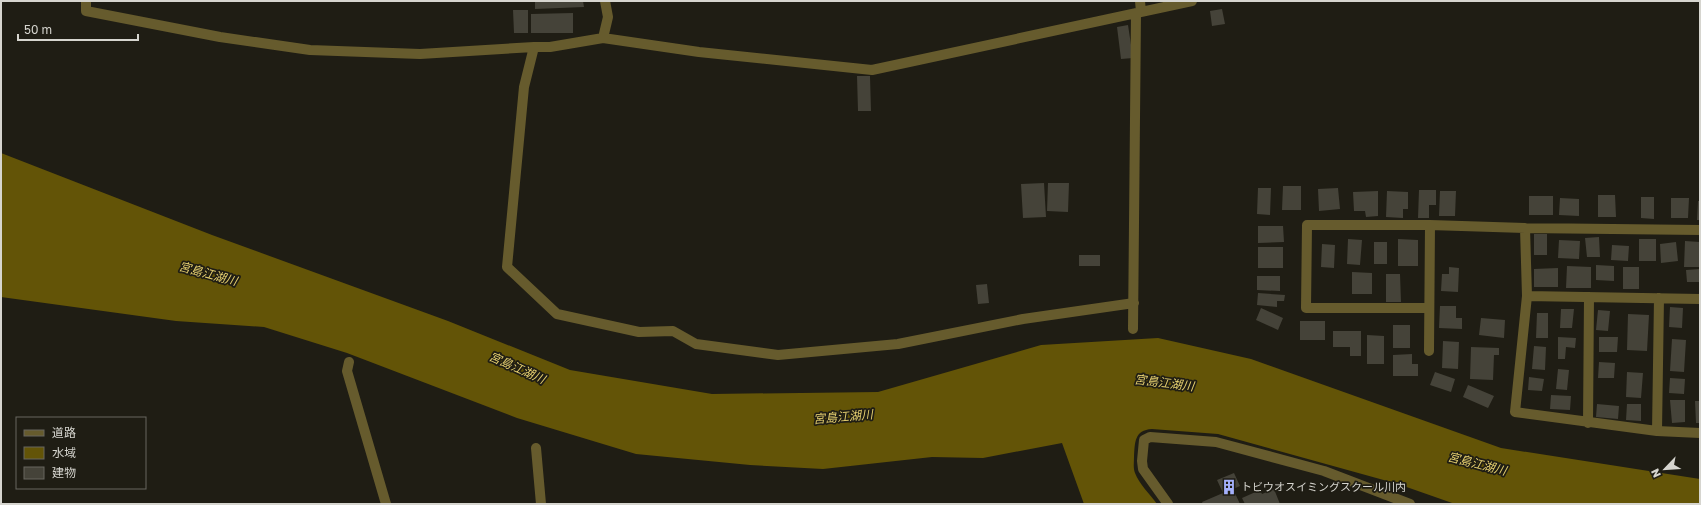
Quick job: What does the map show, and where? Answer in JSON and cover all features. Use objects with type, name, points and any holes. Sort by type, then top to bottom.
[{"type":"street","points":[[86,1],[86,11],[220,36],[310,50],[420,54],[550,47],[603,38],[699,52],[872,70],[1192,1]]},
{"type":"street","points":[[603,38],[608,17],[605,1]]},
{"type":"street","points":[[1133,329],[1138,13],[1140,1]]},
{"type":"street","points":[[534,47],[524,87],[507,267],[557,314],[639,332],[673,331],[696,344],[778,355],[898,344],[1022,320],[1134,303]]},
{"type":"street","points":[[1430,308],[1306,308],[1307,225],[1700,230]]},
{"type":"street","points":[[1429,351],[1430,226]]},
{"type":"street","points":[[1526,228],[1527,296],[1515,412],[1588,423],[1700,433]]},
{"type":"street","points":[[1527,296],[1700,299]]},
{"type":"street","points":[[1588,298],[1588,423]]},
{"type":"street","points":[[1657,430],[1659,298]]},
{"type":"street","points":[[349,362],[347,371],[386,504]]},
{"type":"street","points":[[1168,504],[1143,469],[1142,461],[1144,440],[1150,436],[1223,444],[1324,471],[1410,504]]},
{"type":"street","points":[[536,448],[541,504]]},
{"type":"water","name":"宮島江湖川","points":[[1,153],[212,235],[448,321],[570,370],[712,394],[878,392],[1041,345],[1158,338],[1251,359],[1501,448],[1700,479],[1700,504],[1455,504],[1398,484],[1218,434],[1152,429],[1142,432],[1135,442],[1134,467],[1139,481],[1157,504],[1084,504],[1062,443],[983,458],[932,457],[823,469],[750,465],[636,454],[517,418],[347,353],[264,327],[176,321],[1,297]]},
{"type":"building","points":[[535,1],[583,1],[584,7],[535,9]]},
{"type":"building","points":[[1222,9],[1225,24],[1212,26],[1210,11]]},
{"type":"building","points":[[513,10],[528,10],[528,33],[514,33]]},
{"type":"building","points":[[573,13],[573,33],[531,33],[531,14]]},
{"type":"building","points":[[1128,25],[1133,58],[1121,59],[1117,27]]},
{"type":"building","points":[[857,76],[870,76],[871,111],[858,111]]},
{"type":"building","points":[[1044,183],[1046,217],[1023,218],[1021,184]]},
{"type":"building","points":[[1048,183],[1069,183],[1068,212],[1047,211]]},
{"type":"building","points":[[1283,186],[1301,186],[1301,210],[1282,210]]},
{"type":"building","points":[[1258,188],[1271,188],[1270,215],[1257,214]]},
{"type":"building","points":[[1338,188],[1340,209],[1319,211],[1318,189]]},
{"type":"building","points":[[1419,190],[1436,190],[1436,205],[1429,205],[1429,218],[1418,218]]},
{"type":"building","points":[[1378,191],[1378,216],[1366,217],[1365,211],[1354,211],[1353,192]]},
{"type":"building","points":[[1387,191],[1408,192],[1408,209],[1403,209],[1403,218],[1386,217]]},
{"type":"building","points":[[1440,191],[1456,191],[1455,216],[1439,216]]},
{"type":"building","points":[[1598,195],[1615,195],[1616,217],[1598,217]]},
{"type":"building","points":[[1529,196],[1553,196],[1553,215],[1529,215]]},
{"type":"building","points":[[1641,197],[1654,197],[1654,219],[1641,218]]},
{"type":"building","points":[[1560,198],[1579,199],[1579,216],[1559,215]]},
{"type":"building","points":[[1671,198],[1689,198],[1688,218],[1671,218]]},
{"type":"building","points":[[1698,201],[1700,201],[1700,220],[1697,220]]},
{"type":"building","points":[[1258,226],[1283,226],[1284,242],[1258,243]]},
{"type":"building","points":[[1534,234],[1547,234],[1547,255],[1534,255]]},
{"type":"building","points":[[1599,237],[1600,257],[1587,257],[1585,238]]},
{"type":"building","points":[[1348,239],[1362,240],[1360,265],[1347,264]]},
{"type":"building","points":[[1398,239],[1418,240],[1418,266],[1398,266]]},
{"type":"building","points":[[1639,239],[1656,239],[1656,261],[1639,261]]},
{"type":"building","points":[[1559,240],[1580,241],[1579,259],[1558,258]]},
{"type":"building","points":[[1685,241],[1700,242],[1700,267],[1684,267]]},
{"type":"building","points":[[1374,242],[1387,242],[1387,264],[1374,264]]},
{"type":"building","points":[[1676,242],[1678,261],[1661,263],[1660,244]]},
{"type":"building","points":[[1322,244],[1335,245],[1334,268],[1321,267]]},
{"type":"building","points":[[1612,245],[1629,246],[1628,261],[1611,260]]},
{"type":"building","points":[[1258,247],[1283,247],[1283,268],[1258,268]]},
{"type":"building","points":[[1079,255],[1100,255],[1100,266],[1079,266]]},
{"type":"building","points":[[1596,265],[1614,266],[1614,281],[1596,280]]},
{"type":"building","points":[[1567,266],[1591,267],[1591,288],[1566,288]]},
{"type":"building","points":[[1449,267],[1459,268],[1458,292],[1441,291],[1442,274],[1449,274]]},
{"type":"building","points":[[1623,267],[1639,267],[1639,289],[1623,289]]},
{"type":"building","points":[[1558,268],[1558,287],[1534,287],[1534,269]]},
{"type":"building","points":[[1700,269],[1700,282],[1687,282],[1686,270]]},
{"type":"building","points":[[1352,272],[1372,273],[1372,294],[1352,294]]},
{"type":"building","points":[[1386,274],[1400,274],[1401,302],[1386,302]]},
{"type":"building","points":[[1257,276],[1280,276],[1280,291],[1257,290]]},
{"type":"building","points":[[987,284],[989,303],[978,304],[976,285]]},
{"type":"building","points":[[1258,293],[1285,295],[1284,301],[1277,301],[1277,307],[1257,305]]},
{"type":"building","points":[[1440,306],[1456,306],[1456,318],[1462,318],[1462,329],[1439,328]]},
{"type":"building","points":[[1670,307],[1683,308],[1682,328],[1669,327]]},
{"type":"building","points":[[1261,308],[1283,318],[1278,330],[1256,320]]},
{"type":"building","points":[[1561,309],[1574,309],[1572,328],[1560,328]]},
{"type":"building","points":[[1598,310],[1610,311],[1608,331],[1596,330]]},
{"type":"building","points":[[1537,313],[1548,313],[1548,338],[1536,338]]},
{"type":"building","points":[[1628,314],[1649,315],[1647,351],[1627,350]]},
{"type":"building","points":[[1481,318],[1505,320],[1504,338],[1479,335]]},
{"type":"building","points":[[1300,321],[1325,321],[1325,340],[1300,340]]},
{"type":"building","points":[[1393,325],[1410,325],[1410,348],[1393,348]]},
{"type":"building","points":[[1333,331],[1361,331],[1361,356],[1350,356],[1350,347],[1333,347]]},
{"type":"building","points":[[1367,335],[1384,336],[1384,364],[1367,364]]},
{"type":"building","points":[[1558,337],[1576,338],[1575,348],[1566,347],[1565,359],[1558,359]]},
{"type":"building","points":[[1599,337],[1618,337],[1617,352],[1599,352]]},
{"type":"building","points":[[1672,339],[1686,340],[1684,372],[1670,371]]},
{"type":"building","points":[[1443,341],[1459,342],[1458,369],[1442,368]]},
{"type":"building","points":[[1534,346],[1546,347],[1545,370],[1532,369]]},
{"type":"building","points":[[1471,347],[1499,348],[1499,355],[1494,355],[1493,380],[1470,379]]},
{"type":"building","points":[[1412,354],[1412,364],[1418,364],[1418,376],[1393,376],[1393,355]]},
{"type":"building","points":[[1599,362],[1615,363],[1614,378],[1598,378]]},
{"type":"building","points":[[1558,369],[1569,370],[1567,390],[1556,389]]},
{"type":"building","points":[[1435,372],[1455,379],[1451,392],[1430,385]]},
{"type":"building","points":[[1627,372],[1643,373],[1641,398],[1626,397]]},
{"type":"building","points":[[1529,377],[1544,379],[1542,391],[1528,390]]},
{"type":"building","points":[[1670,378],[1685,379],[1684,394],[1669,393]]},
{"type":"building","points":[[1468,385],[1494,396],[1488,408],[1463,397]]},
{"type":"building","points":[[1551,395],[1571,396],[1570,410],[1550,409]]},
{"type":"building","points":[[1670,400],[1685,400],[1685,422],[1672,423]]},
{"type":"building","points":[[1695,401],[1700,401],[1700,423],[1696,423]]},
{"type":"building","points":[[1597,404],[1619,406],[1618,419],[1596,417]]},
{"type":"building","points":[[1627,404],[1641,404],[1641,421],[1626,420]]},
{"type":"building","name":"トビウオスイミングスクール川内","points":[[1234,473],[1240,486],[1233,489],[1240,504],[1203,504],[1202,502],[1223,493],[1217,480]]},
{"type":"building","name":"トビウオスイミングスクール川内","points":[[1274,489],[1280,504],[1245,504],[1242,498],[1260,490],[1262,494]]},
{"type":"place","name":"トビウオスイミングスクール川内","points":[[1229,487]]}]
